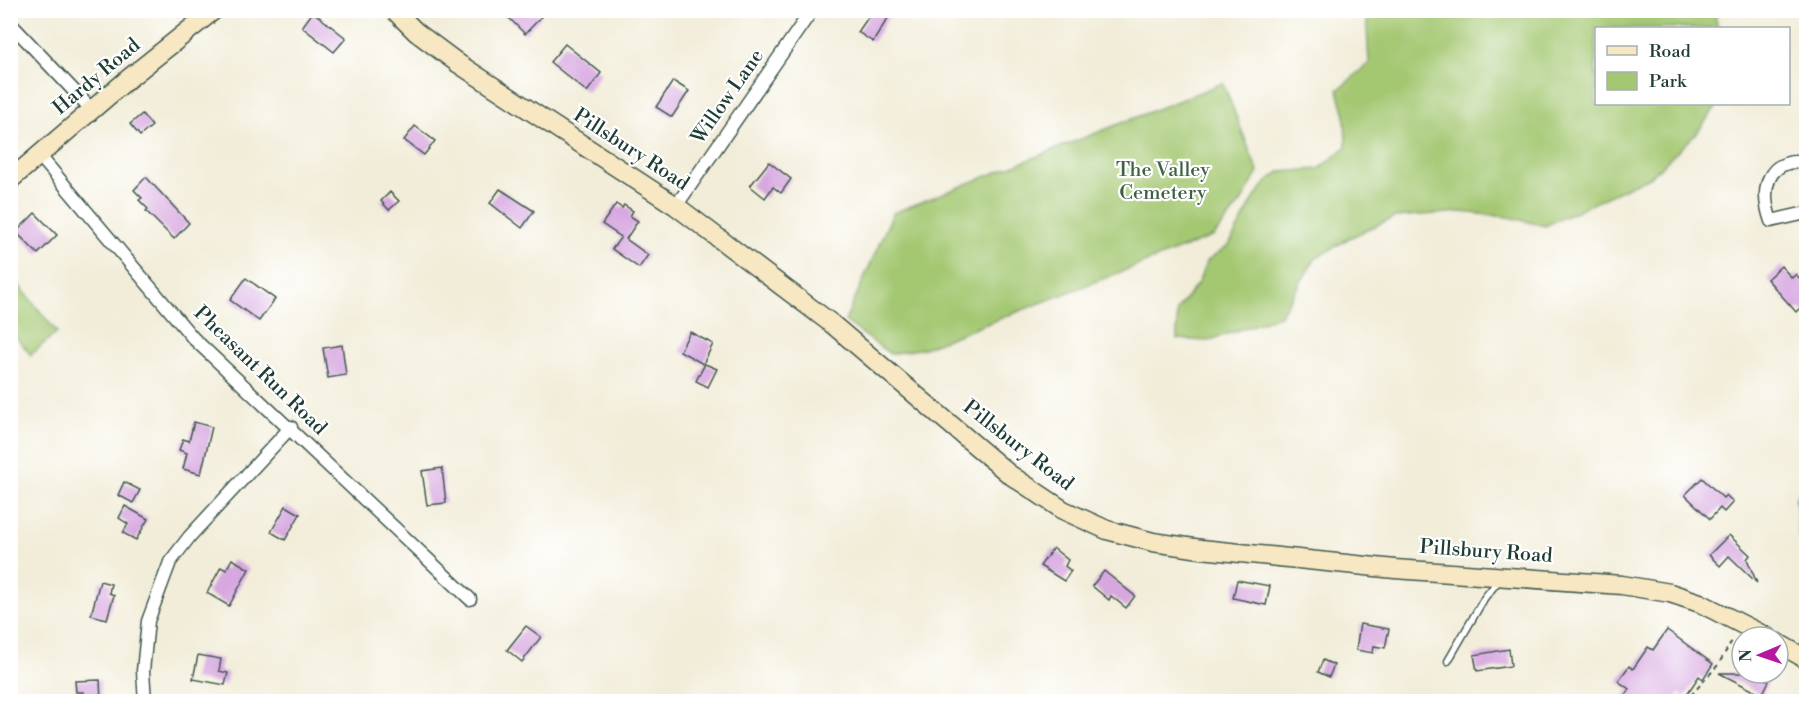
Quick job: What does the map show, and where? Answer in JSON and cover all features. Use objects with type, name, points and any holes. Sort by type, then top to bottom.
[{"type":"street","name":"Hardy Road","points":[[10,180],[214,10]]},
{"type":"street","name":"Pillsbury Road","points":[[394,10],[416,32],[459,64],[676,206],[832,324],[1009,474],[1063,510],[1098,526],[1153,542],[1201,549],[1395,569],[1622,585],[1670,593],[1700,603],[1746,625]]},
{"type":"street","name":"Willow Lane","points":[[676,206],[812,10]]},
{"type":"street","points":[[10,23],[92,111]]},
{"type":"street","name":"Pheasant Run Road","points":[[39,155],[193,338],[291,427],[470,599]]},
{"type":"street","points":[[1806,162],[1786,164],[1777,169],[1770,177],[1764,198],[1771,221],[1806,213]]},
{"type":"street","points":[[145,702],[143,671],[148,621],[170,562],[190,536],[291,427]]},
{"type":"street","points":[[1790,650],[1806,659]]},
{"type":"lane","points":[[1448,662],[1485,597],[1502,576]]},
{"type":"path","points":[[1685,702],[1718,665],[1742,623]]},
{"type":"green space","points":[[1366,11],[1714,11],[1718,27],[1595,27],[1595,105],[1717,105],[1696,134],[1651,176],[1545,226],[1508,217],[1461,212],[1395,217],[1349,238],[1315,259],[1280,316],[1207,341],[1177,339],[1177,310],[1198,283],[1207,261],[1229,245],[1255,197],[1266,183],[1279,172],[1319,169],[1346,147],[1345,115],[1338,90],[1369,63]]},
{"type":"green space","name":"The Valley Cemetery","points":[[1223,83],[1258,172],[1242,201],[1214,236],[924,348],[890,354],[845,321],[893,213]]},
{"type":"green space","points":[[11,276],[57,332],[31,355],[11,331]]},
{"type":"water","points":[[1806,486],[1806,541],[1799,537],[1796,498]]},
{"type":"building","points":[[501,10],[534,10],[541,17],[525,34]]},
{"type":"building","points":[[873,10],[893,10],[873,42],[858,32]]},
{"type":"building","points":[[313,12],[346,38],[334,52],[302,27]]},
{"type":"building","points":[[565,44],[601,73],[587,92],[550,62]]},
{"type":"building","points":[[673,81],[689,91],[672,117],[656,107]]},
{"type":"building","points":[[142,114],[152,126],[140,136],[130,124]]},
{"type":"building","points":[[415,126],[435,141],[424,155],[404,140]]},
{"type":"building","points":[[769,162],[791,179],[781,193],[773,187],[765,198],[750,186]]},
{"type":"building","points":[[146,177],[189,223],[174,239],[146,211],[148,209],[139,200],[142,198],[134,190]]},
{"type":"building","points":[[500,189],[534,211],[522,228],[490,203]]},
{"type":"building","points":[[390,192],[399,201],[389,210],[381,201]]},
{"type":"building","points":[[616,204],[622,208],[624,205],[633,211],[630,216],[638,221],[626,239],[648,255],[639,268],[612,249],[621,237],[602,224]]},
{"type":"building","points":[[35,213],[57,235],[38,254],[16,232]]},
{"type":"building","points":[[1781,266],[1792,278],[1796,274],[1806,286],[1806,315],[1800,308],[1796,312],[1767,279]]},
{"type":"building","points":[[246,278],[275,299],[259,321],[230,300]]},
{"type":"building","points":[[690,332],[713,344],[703,364],[680,351]]},
{"type":"building","points":[[342,345],[346,375],[328,378],[323,348]]},
{"type":"building","points":[[705,364],[717,369],[708,387],[696,381]]},
{"type":"building","points":[[194,422],[212,427],[201,474],[183,469],[187,453],[179,450],[183,439],[189,441]]},
{"type":"building","points":[[442,468],[446,503],[427,505],[422,471]]},
{"type":"building","points":[[1702,478],[1723,498],[1726,495],[1733,502],[1724,512],[1720,508],[1710,519],[1685,495]]},
{"type":"building","points":[[124,482],[140,490],[133,503],[118,495]]},
{"type":"building","points":[[125,506],[148,519],[136,540],[123,533],[128,524],[119,518]]},
{"type":"building","points":[[286,506],[300,514],[285,540],[271,532]]},
{"type":"building","points":[[1729,535],[1750,555],[1747,559],[1757,583],[1729,556],[1720,566],[1709,555]]},
{"type":"building","points":[[1053,548],[1068,560],[1065,566],[1071,571],[1064,581],[1040,566]]},
{"type":"building","points":[[232,559],[249,569],[229,606],[207,593],[221,567],[226,570]]},
{"type":"building","points":[[1104,571],[1135,596],[1126,608],[1111,596],[1109,600],[1092,586]]},
{"type":"building","points":[[1237,580],[1270,586],[1266,605],[1233,598]]},
{"type":"building","points":[[100,581],[111,584],[109,593],[114,595],[107,619],[91,615]]},
{"type":"building","points":[[1360,624],[1389,629],[1385,648],[1374,646],[1373,653],[1356,650]]},
{"type":"building","points":[[526,626],[541,637],[522,662],[507,650]]},
{"type":"building","points":[[1667,630],[1713,664],[1703,679],[1699,676],[1685,697],[1680,693],[1674,702],[1620,702],[1629,689],[1618,681],[1629,666],[1633,669],[1648,647],[1653,650]]},
{"type":"building","points":[[1509,649],[1511,666],[1477,671],[1474,655]]},
{"type":"building","points":[[198,655],[221,659],[219,671],[228,673],[225,685],[193,679]]},
{"type":"building","points":[[1323,660],[1334,665],[1329,677],[1318,672]]},
{"type":"building","points":[[1719,673],[1730,673],[1730,679]]},
{"type":"building","points":[[100,680],[101,702],[83,702],[83,692],[76,692],[75,681]]},
{"type":"building","points":[[1742,685],[1767,685],[1762,695]]}]
